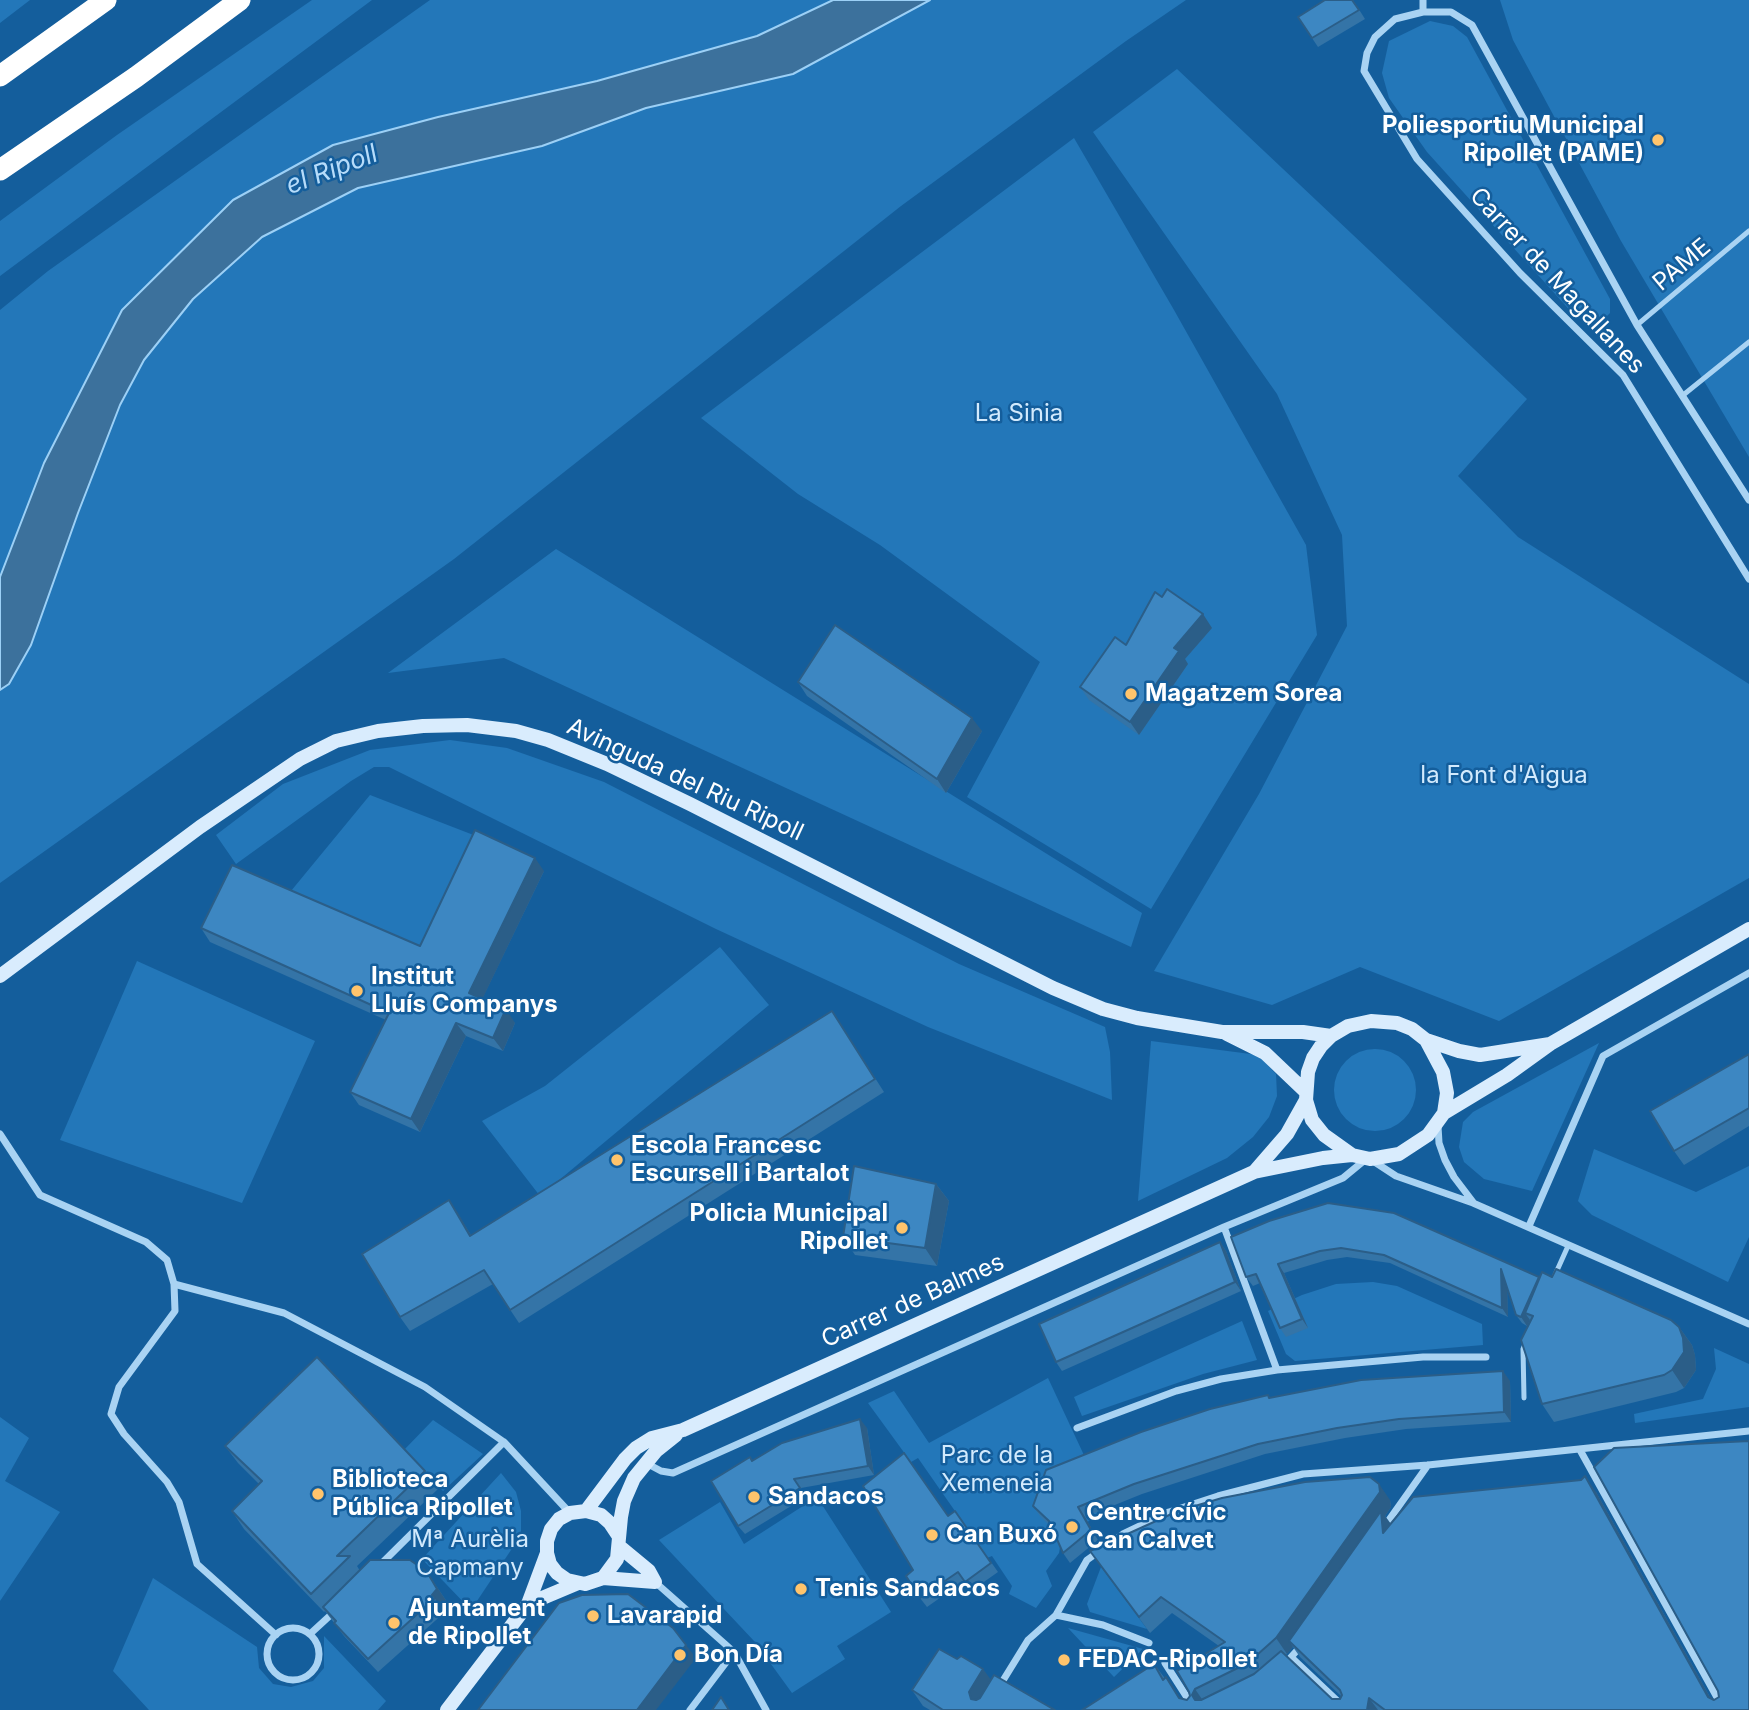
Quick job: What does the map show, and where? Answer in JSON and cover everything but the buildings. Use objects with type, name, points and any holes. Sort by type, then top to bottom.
[{"type":"highway","points":[[0,76],[106,0]]},
{"type":"highway","points":[[0,170],[136,77],[240,0]]},
{"type":"main road","name":"Avinguda del Riu Ripoll","points":[[0,976],[219,812],[300,758],[336,741],[378,731],[467,725],[516,731],[548,740],[607,764],[1053,988],[1103,1009],[1137,1018],[1222,1032],[1303,1031],[1331,1036]]},
{"type":"main road","points":[[1254,1172],[1323,1158],[1399,1154],[1418,1144],[1441,1119],[1550,1044],[1749,929]]},
{"type":"main road","points":[[1362,1158],[1324,1135],[1312,1120],[1306,1096],[1308,1072],[1313,1058],[1331,1036],[1348,1026],[1371,1021],[1397,1023],[1412,1029],[1426,1040],[1480,1055],[1550,1044]]},
{"type":"main road","name":"Avinguda del Riu Ripoll","points":[[1222,1032],[1265,1053],[1306,1096]]},
{"type":"main road","points":[[1426,1040],[1443,1072],[1447,1093],[1441,1119]]},
{"type":"main road","points":[[1254,1172],[1287,1134],[1306,1096]]},
{"type":"main road","name":"Carrer de Balmes","points":[[586,1510],[636,1448],[652,1438],[683,1430],[1254,1172]]},
{"type":"main road","points":[[603,1578],[617,1559],[624,1501],[634,1478],[656,1451],[683,1430]]},
{"type":"main road","points":[[586,1510],[601,1515],[611,1523],[619,1541],[655,1582],[603,1578],[591,1583],[567,1580],[550,1564],[547,1541],[551,1529],[559,1519],[570,1513],[586,1510]]},
{"type":"main road","points":[[447,1710],[528,1604],[547,1553]]},
{"type":"main road","points":[[528,1604],[578,1583]]},
{"type":"street","points":[[1423,0],[1423,12]]},
{"type":"street","name":"Carrer de Magallanes","points":[[1749,500],[1637,325],[1472,25],[1451,12],[1423,12],[1395,19],[1375,37],[1367,53],[1364,71],[1417,159],[1520,273],[1623,374],[1749,579]]},
{"type":"street","points":[[1529,1226],[1603,1056],[1749,973]]},
{"type":"street","points":[[1441,1119],[1439,1143],[1445,1160],[1473,1203]]},
{"type":"street","points":[[0,1134],[40,1195],[145,1242],[167,1260],[174,1284],[175,1311],[119,1387],[111,1414],[124,1434],[167,1482],[179,1502],[197,1564],[276,1634]]},
{"type":"street","points":[[646,1463],[661,1471],[673,1473],[1224,1227],[1343,1178],[1362,1158],[1396,1176],[1529,1226],[1568,1246],[1749,1324]]},
{"type":"street","points":[[1224,1227],[1277,1370]]},
{"type":"street","points":[[174,1284],[284,1313],[425,1387],[504,1442],[570,1513]]},
{"type":"street","points":[[1077,1428],[1176,1391],[1221,1379],[1277,1370],[1423,1357],[1486,1357]]},
{"type":"street","points":[[997,1690],[1028,1640],[1056,1615],[1087,1560],[1123,1534],[1169,1512],[1303,1474],[1428,1465],[1749,1431]]},
{"type":"street","points":[[370,1576],[504,1442]]},
{"type":"street","points":[[1580,1450],[1724,1710]]},
{"type":"street","points":[[1380,1533],[1428,1465]]},
{"type":"street","points":[[655,1582],[734,1652],[766,1710]]},
{"type":"street","points":[[310,1634],[341,1604]]},
{"type":"street","points":[[1056,1615],[1103,1625],[1149,1643]]},
{"type":"street","points":[[296,1628],[310,1634],[318,1648],[316,1664],[305,1677],[281,1677],[270,1665],[268,1648],[276,1634],[296,1628]]},
{"type":"street","points":[[1272,1675],[1292,1658],[1308,1635]]},
{"type":"street","points":[[690,1710],[734,1652]]},
{"type":"street","points":[[1292,1658],[1347,1710]]},
{"type":"street","points":[[1166,1663],[1195,1710]]},
{"type":"lane","name":"PAME","points":[[1637,325],[1749,231]]},
{"type":"lane","points":[[1682,396],[1749,342]]},
{"type":"lane","points":[[1553,1280],[1568,1246]]},
{"type":"lane","points":[[1524,1398],[1523,1349],[1527,1338]]},
{"type":"green space","points":[[0,0],[30,0],[0,23]]},
{"type":"green space","points":[[312,0],[372,0],[0,276],[0,221],[117,135]]},
{"type":"green space","points":[[430,0],[833,0],[757,36],[597,81],[438,117],[333,145],[122,310],[44,463],[0,577],[0,310],[48,271]]},
{"type":"green space","points":[[930,0],[1186,0],[901,206],[454,559],[0,883],[0,690],[9,684],[31,645],[120,405],[144,360],[193,299],[263,236],[358,188],[542,146],[646,108],[793,74]]},
{"type":"green space","name":"Poliesportiu Municipal Ripollet (PAME)","points":[[1500,0],[1749,0],[1749,457],[1621,241],[1513,40]]},
{"type":"green space","points":[[1430,21],[1453,26],[1467,37],[1610,299],[1610,313],[1602,321],[1590,324],[1575,316],[1427,152],[1389,98],[1382,73],[1389,41]]},
{"type":"green space","name":"la Font d'Aigua","points":[[1177,69],[1527,399],[1458,476],[1518,537],[1749,684],[1749,878],[1499,1021],[1360,967],[1272,1005],[1154,971],[1259,794],[1347,626],[1342,535],[1277,394],[1093,132]]},
{"type":"green space","name":"La Sinia","points":[[1074,138],[1306,545],[1317,635],[1151,909],[967,797],[1040,662],[880,545],[798,494],[701,418]]},
{"type":"green space","points":[[556,549],[1142,913],[1131,947],[504,658],[388,673]]},
{"type":"green space","points":[[450,740],[507,748],[604,782],[959,964],[1105,1027],[1110,1052],[1112,1100],[928,1027],[716,929],[389,767],[374,767],[351,781],[236,864],[216,835],[283,784],[370,750]]},
{"type":"green space","points":[[370,795],[476,836],[422,959],[291,891]]},
{"type":"green space","points":[[720,947],[769,1005],[540,1196],[482,1121],[545,1086]]},
{"type":"green space","points":[[137,961],[315,1041],[242,1203],[60,1140]]},
{"type":"green space","points":[[1151,1041],[1258,1055],[1276,1074],[1277,1096],[1269,1117],[1253,1137],[1227,1158],[1138,1201]]},
{"type":"green space","points":[[1599,1043],[1532,1191],[1484,1179],[1464,1162],[1459,1147],[1463,1122],[1473,1112]]},
{"type":"green space","points":[[1367,1049],[1383,1049],[1398,1056],[1409,1067],[1416,1082],[1413,1106],[1404,1119],[1383,1131],[1367,1131],[1352,1124],[1341,1113],[1334,1098],[1334,1082],[1341,1067],[1352,1056]]},
{"type":"green space","points":[[1594,1149],[1696,1192],[1749,1166],[1749,1237],[1728,1282],[1592,1215],[1578,1201]]},
{"type":"green space","points":[[1373,1282],[1397,1286],[1482,1324],[1483,1345],[1295,1361],[1286,1354],[1268,1311],[1302,1295],[1336,1284]]},
{"type":"green space","points":[[1242,1321],[1257,1360],[1203,1374],[1082,1416],[1074,1397]]},
{"type":"green space","points":[[1714,1348],[1749,1364],[1749,1407],[1635,1423],[1634,1414],[1703,1399],[1716,1369]]},
{"type":"green space","name":"Parc de la Xemeneia","points":[[1048,1378],[1110,1511],[1087,1522],[1058,1468],[1050,1523],[1061,1542],[1059,1553],[1046,1571],[1052,1586],[1036,1608],[1009,1594],[1012,1586],[992,1556],[987,1558],[969,1536],[971,1534],[918,1458],[911,1462],[868,1403],[894,1391],[929,1443]]},
{"type":"green space","points":[[0,1417],[29,1438],[5,1481],[60,1512],[0,1601]]},
{"type":"green space","points":[[433,1420],[483,1454],[443,1491],[404,1450]]},
{"type":"green space","name":"Mª Aurèlia Capmany","points":[[501,1473],[516,1492],[521,1511],[521,1535],[471,1610],[422,1559]]},
{"type":"green space","name":"Tenis Sandacos","points":[[817,1497],[891,1612],[837,1646],[845,1659],[792,1693],[755,1642],[659,1540],[720,1502],[744,1544]]},
{"type":"green space","points":[[1101,1567],[1147,1629],[1090,1612],[1087,1604]]},
{"type":"green space","points":[[153,1578],[257,1647],[259,1668],[273,1684],[291,1687],[313,1681],[324,1668],[324,1636],[386,1701],[378,1710],[149,1710],[113,1671]]},
{"type":"green space","points":[[1068,1628],[1143,1649],[1114,1677]]},
{"type":"water","name":"el Ripoll","points":[[833,0],[930,0],[793,74],[646,108],[542,146],[358,188],[262,237],[193,299],[144,360],[120,405],[31,645],[9,684],[0,690],[0,577],[44,463],[122,310],[233,200],[333,145],[438,117],[597,81],[757,36]]},
{"type":"place","name":"Poliesportiu Municipal Ripollet (PAME)","points":[[1658,140]]},
{"type":"place","name":"Magatzem Sorea","points":[[1131,694]]},
{"type":"place","name":"Institut Lluís Companys","points":[[357,991]]},
{"type":"place","name":"Escola Francesc Escursell i Bartalot","points":[[617,1160]]},
{"type":"place","name":"Policia Municipal Ripollet","points":[[902,1228]]},
{"type":"place","name":"Biblioteca Pública Ripollet","points":[[318,1494]]},
{"type":"place","name":"Sandacos","points":[[754,1497]]},
{"type":"place","name":"Centre cívic Can Calvet","points":[[1072,1527]]},
{"type":"place","name":"Can Buxó","points":[[932,1535]]},
{"type":"place","name":"Tenis Sandacos","points":[[801,1589]]},
{"type":"place","name":"Lavarapid","points":[[593,1616]]},
{"type":"place","name":"Ajuntament de Ripollet","points":[[394,1623]]},
{"type":"place","name":"Bon Día","points":[[680,1655]]},
{"type":"place","name":"FEDAC-Ripollet","points":[[1064,1660]]}]
